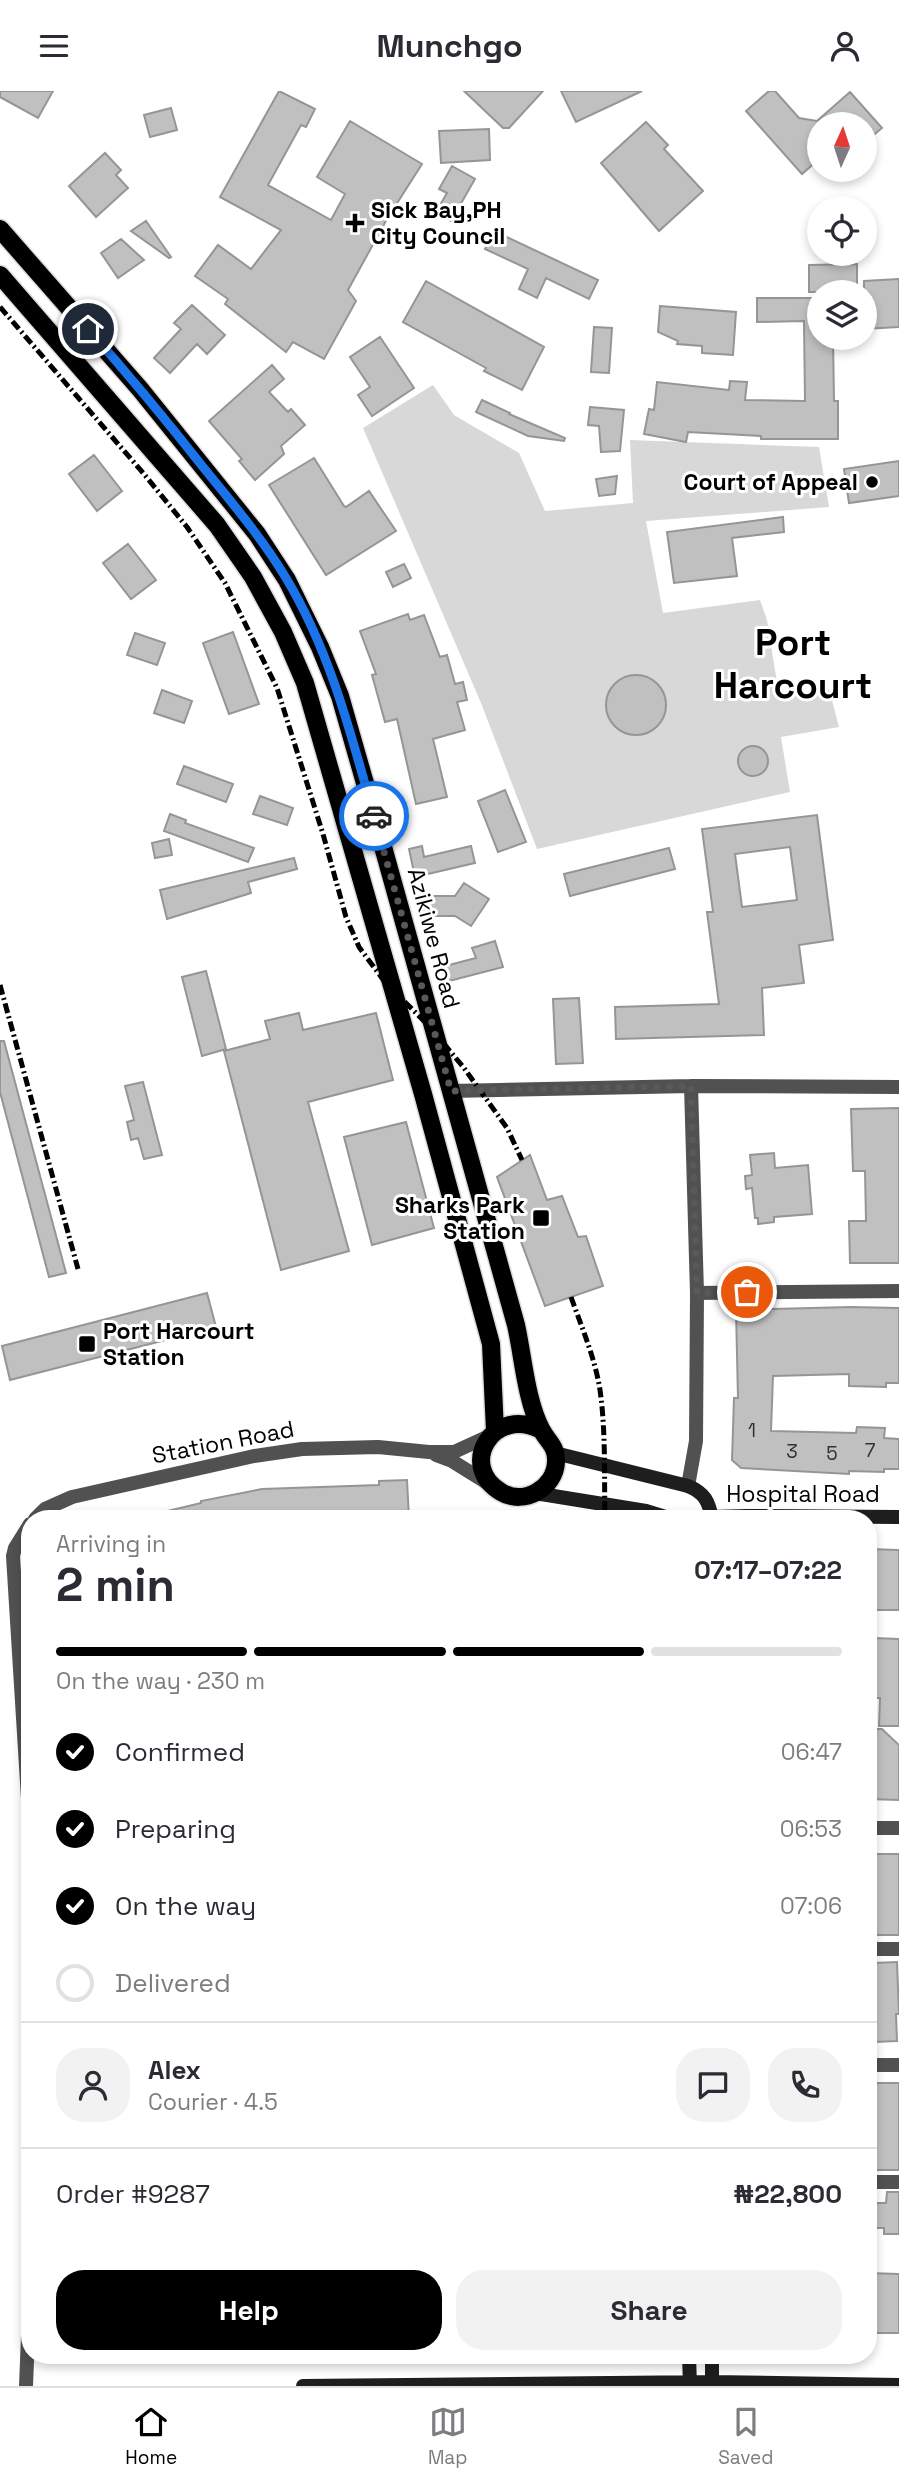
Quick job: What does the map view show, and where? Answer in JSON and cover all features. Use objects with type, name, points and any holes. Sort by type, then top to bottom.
[{"type":"main road","name":"Azikiwe Road","points":[[0,229],[140,389],[257,534],[287,580],[320,647],[340,696],[516,1325],[541,1430]]},
{"type":"main road","points":[[0,275],[217,525],[253,577],[283,632],[299,670],[413,1057],[491,1344],[492,1434]]},
{"type":"main road","points":[[518,1423],[530,1424],[541,1430],[552,1442],[555,1453],[554,1472],[550,1481],[535,1493],[520,1497],[504,1495],[491,1486],[483,1472],[481,1460],[483,1448],[492,1434],[506,1425],[518,1423]]},
{"type":"street","points":[[451,1091],[691,1086],[899,1087]]},
{"type":"street","points":[[688,1486],[696,1441],[697,1293],[691,1086]]},
{"type":"street","points":[[697,1293],[899,1291]]},
{"type":"street","name":"Station Road","points":[[45,1510],[72,1497],[254,1456],[302,1449],[378,1447],[454,1452],[492,1434]]},
{"type":"street","name":"Station Road","points":[[429,1452],[452,1461],[491,1486]]},
{"type":"street","points":[[555,1453],[699,1490],[707,1499],[709,1510]]},
{"type":"street","points":[[535,1493],[640,1510]]},
{"type":"street","name":"Hospital Road","points":[[877,1517],[899,1517]]},
{"type":"street","points":[[21,1534],[7,1550],[13,1556],[21,1705]]},
{"type":"street","points":[[877,1828],[899,1829]]},
{"type":"street","points":[[877,1949],[899,1949]]},
{"type":"street","points":[[877,2065],[899,2065]]},
{"type":"street","points":[[877,2182],[899,2182]]},
{"type":"street","points":[[26,2386],[27,2364]]},
{"type":"street","points":[[689,2364],[690,2385]]},
{"type":"street","points":[[712,2364],[712,2384]]},
{"type":"street","points":[[303,2386],[899,2385]]},
{"type":"shaded area","points":[[433,385],[454,415],[519,453],[545,511],[633,503],[630,440],[819,447],[829,507],[646,521],[663,613],[760,600],[767,620],[779,695],[829,689],[839,727],[781,737],[790,792],[537,849],[481,703],[363,428]]},
{"type":"building","points":[[0,91],[53,91],[38,118],[0,97]]},
{"type":"building","points":[[279,91],[315,109],[306,127],[301,125],[268,185],[331,220],[345,194],[317,177],[350,121],[422,164],[387,219],[348,290],[356,301],[324,359],[293,342],[286,352],[225,304],[228,299],[195,276],[218,245],[251,269],[281,230],[220,197]]},
{"type":"building","points":[[464,91],[543,91],[509,128],[503,128]]},
{"type":"building","points":[[561,91],[642,91],[576,122]]},
{"type":"building","points":[[769,91],[775,91],[799,118],[807,119],[807,170],[802,174],[746,111]]},
{"type":"building","points":[[850,92],[868,112],[827,112]]},
{"type":"building","points":[[171,108],[177,130],[150,137],[144,115]]},
{"type":"building","points":[[646,122],[668,145],[664,149],[703,191],[659,231],[601,163]]},
{"type":"building","points":[[489,129],[490,160],[441,163],[439,131]]},
{"type":"building","points":[[105,153],[121,170],[116,175],[128,188],[96,217],[69,186]]},
{"type":"building","points":[[452,166],[475,179],[451,221],[436,212],[447,193],[439,189]]},
{"type":"building","points":[[146,221],[171,257],[131,231]]},
{"type":"building","points":[[494,231],[598,280],[589,299],[546,278],[537,298],[519,289],[528,269],[485,249]]},
{"type":"building","points":[[121,239],[144,260],[118,278],[101,253]]},
{"type":"building","points":[[809,266],[857,266],[857,280],[809,280]]},
{"type":"building","points":[[899,279],[899,327],[877,328],[877,280]]},
{"type":"building","points":[[426,281],[544,347],[522,390],[484,371],[486,368],[403,322]]},
{"type":"building","points":[[757,298],[807,298],[807,350],[833,350],[838,439],[761,439],[761,436],[688,432],[686,442],[644,434],[649,409],[654,410],[657,382],[729,390],[730,381],[747,382],[745,400],[805,401],[804,321],[757,322]]},
{"type":"building","points":[[192,305],[225,335],[207,354],[197,344],[170,373],[154,358],[181,329],[174,323]]},
{"type":"building","points":[[660,306],[736,312],[733,355],[702,353],[702,346],[677,344],[678,341],[658,332]]},
{"type":"building","points":[[594,327],[612,328],[609,373],[591,372]]},
{"type":"building","points":[[380,337],[414,388],[372,416],[358,395],[370,387],[350,357]]},
{"type":"building","points":[[272,365],[284,379],[269,392],[288,412],[291,409],[305,425],[281,446],[284,454],[255,480],[239,461],[242,459],[209,421]]},
{"type":"building","points":[[482,400],[565,438],[564,441],[528,436],[476,412]]},
{"type":"building","points":[[590,407],[624,410],[620,451],[601,452],[599,426],[588,425]]},
{"type":"building","points":[[94,455],[122,491],[97,511],[69,474]]},
{"type":"building","points":[[314,458],[344,506],[369,491],[396,531],[326,575],[269,485]]},
{"type":"building","name":"Court of Appeal","points":[[899,461],[899,496],[849,503],[844,469]]},
{"type":"building","points":[[617,476],[615,494],[599,496],[596,479]]},
{"type":"building","points":[[783,517],[784,532],[732,538],[737,576],[674,583],[667,532]]},
{"type":"building","points":[[128,544],[156,580],[131,599],[103,563]]},
{"type":"building","points":[[404,564],[411,578],[393,587],[386,572]]},
{"type":"building","points":[[408,614],[410,620],[424,615],[440,657],[447,655],[455,684],[463,682],[467,700],[457,702],[465,730],[433,739],[447,797],[416,804],[397,719],[385,722],[372,675],[376,674],[360,631]]},
{"type":"building","points":[[233,632],[259,704],[229,714],[203,643]]},
{"type":"building","points":[[135,633],[165,643],[157,665],[127,655]]},
{"type":"building","points":[[636,675],[657,684],[666,705],[657,726],[636,735],[615,726],[606,705],[615,684]]},
{"type":"building","points":[[162,690],[192,701],[184,723],[154,713]]},
{"type":"building","points":[[753,746],[764,750],[768,761],[764,772],[753,776],[742,772],[738,761],[742,750]]},
{"type":"building","points":[[184,766],[233,784],[226,802],[177,784]]},
{"type":"building","points":[[505,790],[526,842],[498,852],[478,801]]},
{"type":"building","points":[[260,796],[293,808],[287,825],[253,814]]},
{"type":"building","points":[[170,814],[186,820],[185,823],[254,848],[248,862],[164,831]]},
{"type":"building","points":[[817,815],[833,940],[799,945],[804,983],[762,988],[764,1035],[616,1039],[615,1007],[719,1004],[707,912],[713,912],[702,829]],"holes":[[[790,847],[797,900],[742,907],[735,854]]]},
{"type":"building","points":[[169,839],[172,855],[155,858],[152,843]]},
{"type":"building","points":[[422,846],[424,857],[471,846],[475,863],[415,877],[409,849]]},
{"type":"building","points":[[669,848],[675,869],[570,896],[564,874]]},
{"type":"building","points":[[294,858],[297,869],[248,882],[251,893],[167,919],[160,890]]},
{"type":"building","points":[[464,883],[489,899],[471,926],[455,916],[422,916],[423,896],[455,896]]},
{"type":"building","points":[[495,941],[503,967],[449,981],[445,966],[476,958],[472,948]]},
{"type":"building","points":[[206,971],[226,1049],[202,1056],[182,977]]},
{"type":"building","points":[[579,998],[583,1063],[556,1064],[553,999]]},
{"type":"building","points":[[299,1013],[303,1030],[376,1013],[393,1080],[308,1102],[349,1251],[281,1270],[224,1051],[270,1039],[265,1021]]},
{"type":"building","points":[[0,1041],[4,1041],[66,1273],[49,1277],[0,1092]]},
{"type":"building","points":[[143,1082],[162,1155],[144,1159],[138,1138],[131,1140],[127,1122],[134,1120],[125,1086]]},
{"type":"building","points":[[899,1108],[899,1263],[850,1263],[849,1221],[866,1221],[865,1171],[853,1171],[851,1109]]},
{"type":"building","points":[[406,1122],[434,1228],[372,1245],[344,1137]]},
{"type":"building","points":[[774,1153],[775,1168],[808,1165],[812,1214],[774,1217],[774,1222],[758,1224],[752,1188],[746,1189],[745,1176],[752,1175],[750,1155]]},
{"type":"building","name":"Sharks Park Station","points":[[530,1155],[547,1200],[562,1196],[578,1237],[586,1236],[603,1286],[545,1306],[497,1177]]},
{"type":"building","points":[[207,1293],[216,1327],[10,1380],[2,1346]]},
{"type":"building","points":[[899,1308],[899,1383],[886,1383],[886,1387],[849,1386],[849,1374],[773,1376],[771,1431],[856,1433],[857,1427],[885,1428],[884,1438],[899,1439],[899,1469],[884,1469],[884,1472],[849,1471],[849,1474],[741,1468],[732,1460],[734,1398],[738,1398],[736,1310]]},
{"type":"building","points":[[407,1480],[409,1510],[172,1510],[201,1501],[262,1489],[379,1485],[379,1481]]},
{"type":"building","points":[[877,1549],[899,1550],[899,1610],[877,1610]]},
{"type":"building","points":[[877,1638],[899,1639],[899,1726],[879,1726],[880,1698],[877,1698]]},
{"type":"building","points":[[877,1729],[882,1729],[899,1745],[899,1800],[877,1799]]},
{"type":"building","points":[[877,1854],[899,1854],[899,1935],[877,1935]]},
{"type":"building","points":[[897,1962],[897,2041],[877,2042],[877,1963]]},
{"type":"building","points":[[877,2083],[899,2083],[899,2170],[877,2170]]},
{"type":"building","points":[[887,2192],[899,2192],[899,2234],[884,2234],[884,2228],[877,2228],[877,2203],[886,2203]]},
{"type":"building","points":[[877,2273],[899,2274],[899,2333],[877,2333]]},
{"type":"railway","points":[[0,307],[144,474],[187,527],[225,583],[277,688],[346,917],[359,947],[385,982],[430,1027],[464,1068],[507,1128],[522,1160]]},
{"type":"railway","points":[[0,985],[78,1269]]},
{"type":"railway","points":[[571,1297],[592,1355],[600,1390],[605,1510]]},
{"type":"way so far","points":[[374,816],[451,1091],[691,1086],[697,1293],[747,1292]]},
{"type":"place","name":"Sick Bay,PH City Council","points":[[355,223]]},
{"type":"place","name":"Court of Appeal","points":[[872,482]]},
{"type":"place","name":"Sharks Park Station","points":[[541,1218]]},
{"type":"place","name":"Port Harcourt Station","points":[[87,1344]]},
{"type":"district","name":"Port Harcourt","points":[[793,664]]},
{"type":"route","points":[[88,329],[257,534],[287,580],[320,647],[340,696],[374,816]]}]
